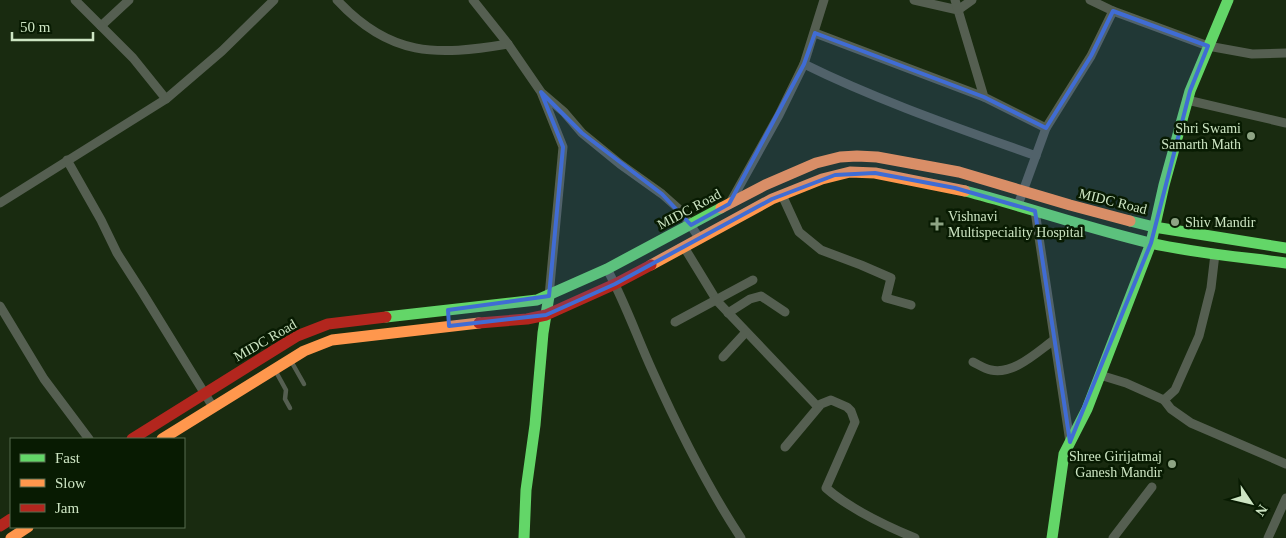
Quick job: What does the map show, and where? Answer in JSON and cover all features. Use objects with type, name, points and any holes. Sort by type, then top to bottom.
[{"type":"main road","points":[[1052,538],[1064,454],[1100,375],[1151,242],[1187,100],[1228,0]]},
{"type":"main road","name":"MIDC Road","points":[[134,438],[297,336],[328,324],[537,300],[607,270],[765,185],[816,163],[840,157],[877,157],[958,172],[1070,205],[1154,227],[1286,248]]},
{"type":"main road","name":"MIDC Road","points":[[164,438],[290,359],[304,351],[332,340],[527,319],[546,315],[615,284],[782,195],[822,179],[850,172],[876,173],[955,188],[1018,205],[1066,221],[1151,242],[1215,254],[1286,263]]},
{"type":"main road","points":[[524,538],[526,490],[549,296]]},
{"type":"main road","points":[[448,310],[449,326]]},
{"type":"main road","points":[[11,538],[26,528]]},
{"type":"street","points":[[75,0],[133,58],[166,99]]},
{"type":"street","points":[[101,26],[129,0]]},
{"type":"street","points":[[0,203],[166,99],[222,51],[274,0]]},
{"type":"street","points":[[337,0],[360,22],[379,36],[405,46],[445,51],[474,50],[508,44]]},
{"type":"street","points":[[474,0],[508,44],[541,92],[563,147],[549,296]]},
{"type":"street","points":[[729,204],[779,115],[804,64],[824,0]]},
{"type":"street","points":[[914,0],[958,10],[972,0]]},
{"type":"street","points":[[955,0],[984,97]]},
{"type":"street","points":[[1090,0],[1113,11],[1208,46],[1252,54],[1286,53]]},
{"type":"street","points":[[1018,205],[1046,128],[1091,56],[1113,11]]},
{"type":"street","points":[[815,33],[984,97],[1046,128]]},
{"type":"street","points":[[804,64],[890,103],[1036,156]]},
{"type":"street","points":[[541,92],[564,112],[582,133],[680,210],[700,239]]},
{"type":"street","points":[[1187,100],[1286,123]]},
{"type":"street","points":[[67,160],[117,253],[213,407]]},
{"type":"street","points":[[782,195],[800,232],[821,250],[891,278],[886,298],[911,305]]},
{"type":"street","points":[[1035,211],[1070,442]]},
{"type":"street","points":[[684,247],[717,301],[818,407]]},
{"type":"street","points":[[1164,400],[1175,390],[1199,336],[1211,288],[1215,254]]},
{"type":"street","points":[[607,270],[615,284],[652,371],[699,468],[741,538]]},
{"type":"street","points":[[675,322],[753,280]]},
{"type":"street","points":[[728,313],[750,299],[761,296],[785,312]]},
{"type":"street","points":[[0,306],[44,379],[88,438]]},
{"type":"street","points":[[723,357],[746,332]]},
{"type":"street","points":[[973,362],[992,370],[1006,369],[1021,364],[1054,340]]},
{"type":"street","points":[[1100,375],[1126,383],[1164,400],[1171,409],[1191,423],[1286,464]]},
{"type":"street","points":[[785,447],[818,407],[831,400],[842,404],[851,411],[855,422],[826,488],[873,520],[915,538]]},
{"type":"street","points":[[1112,538],[1152,487]]},
{"type":"street","points":[[1268,538],[1286,498]]},
{"type":"lane","points":[[290,359],[304,384]]},
{"type":"lane","points":[[275,369],[286,390],[285,399],[290,408]]},
{"type":"highlighted area","points":[[1113,11],[1208,46],[1190,91],[1151,243],[1070,442],[1035,211],[1018,205],[955,188],[875,173],[835,175],[772,199],[615,284],[546,315],[449,326],[448,310],[549,296],[563,147],[541,92],[582,133],[662,194],[691,225],[729,204],[804,64],[815,33],[984,97],[1046,128],[1091,56]]},
{"type":"traffic: fast","points":[[1052,538],[1064,454],[1087,409],[1151,243],[1164,185],[1190,91],[1228,0]]},
{"type":"traffic: fast","points":[[965,191],[1150,243],[1286,263]]},
{"type":"traffic: fast","points":[[386,317],[537,300],[607,269],[721,208]]},
{"type":"traffic: fast","points":[[1130,221],[1154,227],[1286,248]]},
{"type":"traffic: fast","points":[[524,538],[526,490],[535,425],[543,333],[549,296]]},
{"type":"traffic: slow","points":[[721,208],[765,185],[816,163],[840,157],[857,156],[877,157],[959,172],[1130,221]]},
{"type":"traffic: slow","points":[[651,265],[772,199],[822,179],[850,172],[875,173],[965,191]]},
{"type":"traffic: slow","points":[[164,438],[304,351],[332,340],[479,323]]},
{"type":"traffic: slow","points":[[11,538],[26,528]]},
{"type":"traffic: jam","points":[[479,323],[527,319],[546,315],[615,284],[651,265]]},
{"type":"traffic: jam","points":[[134,438],[297,336],[328,324],[386,317]]},
{"type":"traffic: jam","points":[[0,526],[10,520]]},
{"type":"place","name":"Shri Swami Samarth Math","points":[[1251,136]]},
{"type":"place","name":"Shiv Mandir","points":[[1175,222]]},
{"type":"place","name":"Vishnavi Multispeciality Hospital","points":[[937,224]]},
{"type":"place","name":"Shree Girijatmaj Ganesh Mandir","points":[[1172,464]]}]
